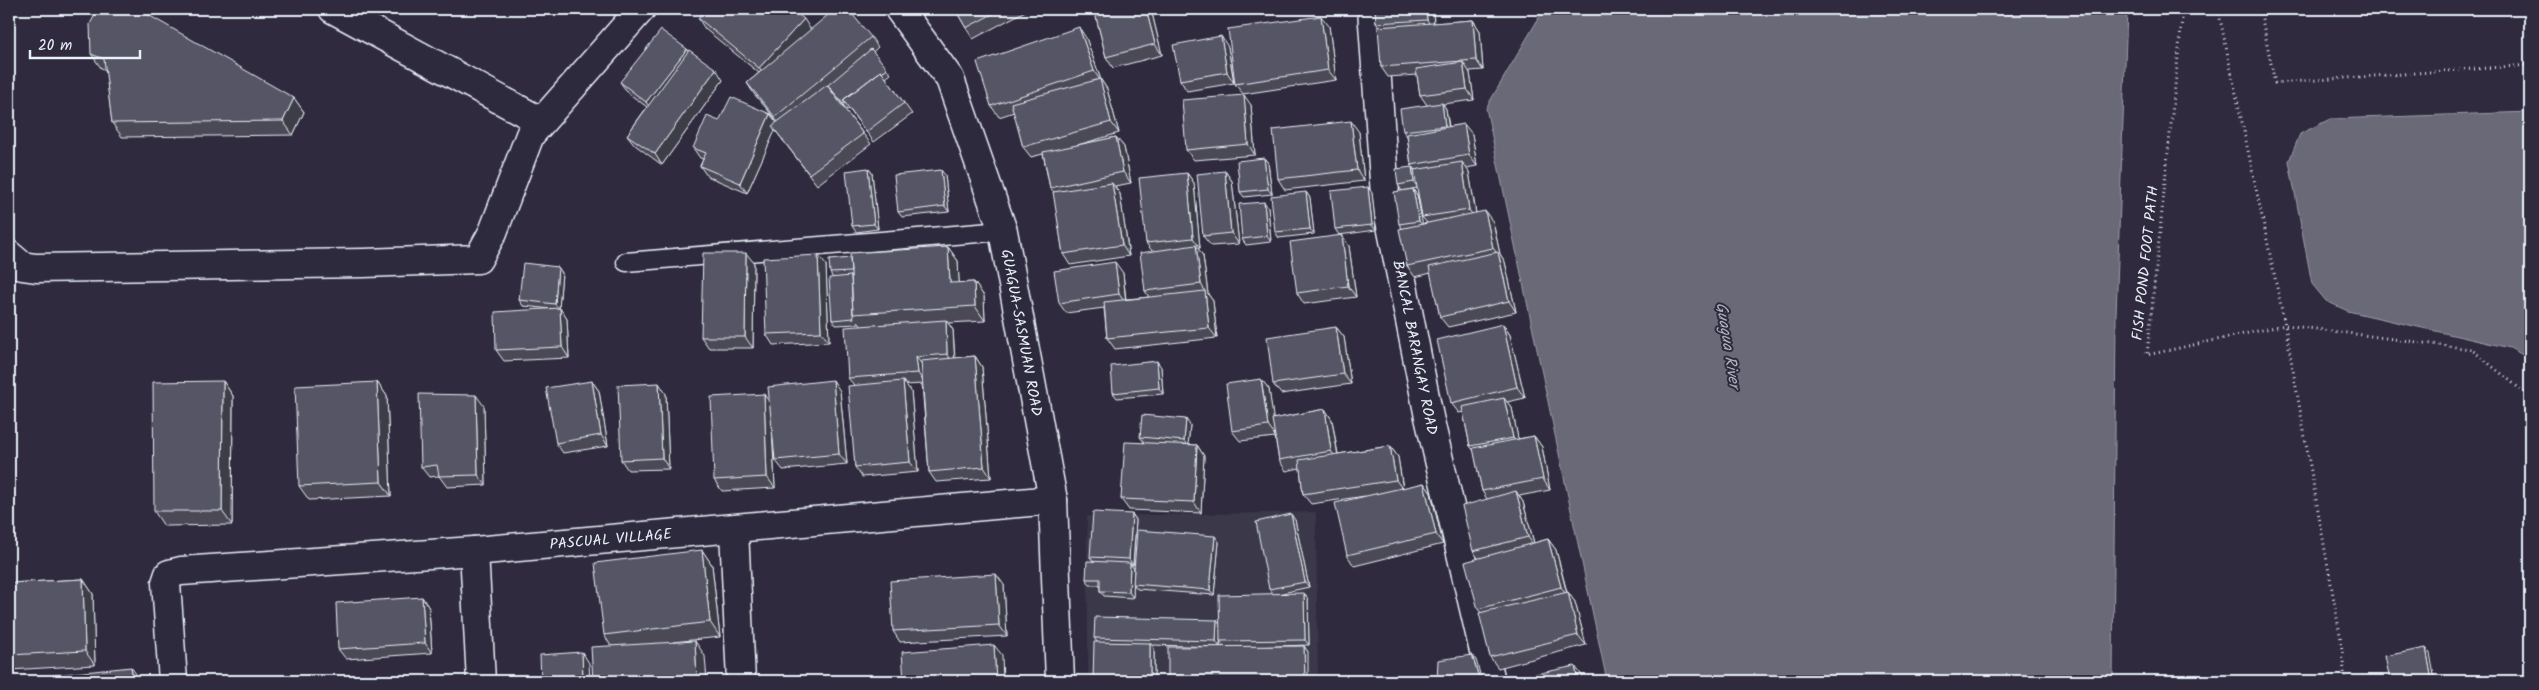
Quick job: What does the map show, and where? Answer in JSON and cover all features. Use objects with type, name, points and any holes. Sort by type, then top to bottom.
[{"type":"street","points":[[333,9],[540,121]]},
{"type":"street","points":[[9,255],[22,266],[36,268],[364,263],[478,259],[493,232],[530,135],[540,121],[642,9]]},
{"type":"street","name":"GUAGUA-SASMUAN ROAD","points":[[899,9],[950,79],[1003,231],[1052,500],[1060,681]]},
{"type":"street","name":"BANCAL BARANGAY ROAD","points":[[1372,9],[1385,195],[1429,417],[1491,681]]},
{"type":"street","name":"PASCUAL VILLAGE","points":[[173,681],[166,583],[169,574],[181,571],[474,551],[734,530],[1052,500]]},
{"type":"street","points":[[734,530],[741,681]]},
{"type":"street","points":[[474,551],[481,681]]},
{"type":"lane","points":[[626,262],[1003,231]]},
{"type":"path","name":"FISH POND FOOT PATH","points":[[2183,9],[2147,355],[2285,325],[2471,350],[2530,398]]},
{"type":"path","points":[[2218,9],[2285,325],[2340,640],[2345,681]]},
{"type":"path","points":[[2260,9],[2275,83],[2530,65]]},
{"type":"shaded area","points":[[1316,512],[1318,681],[1088,681],[1087,516]]},
{"type":"water","name":"Guagua River","points":[[1544,9],[2127,9],[2116,315],[2113,681],[1607,681],[1486,108]]},
{"type":"water","points":[[2530,112],[2530,359],[2510,348],[2348,311],[2326,301],[2312,284],[2289,161],[2300,134],[2330,119]]},
{"type":"building","points":[[98,9],[138,9],[294,98],[283,121],[112,123],[104,59],[91,54],[90,24]]},
{"type":"building","points":[[706,9],[792,9],[804,19],[759,68],[698,18]]},
{"type":"building","points":[[835,9],[848,9],[871,37],[775,117],[747,83]]},
{"type":"building","points":[[955,9],[1002,9],[966,28]]},
{"type":"building","points":[[1094,9],[1146,9],[1155,44],[1106,57]]},
{"type":"building","points":[[1375,9],[1426,9],[1427,20],[1376,23]]},
{"type":"building","points":[[1321,16],[1328,70],[1235,84],[1228,29]]},
{"type":"building","points":[[1473,20],[1476,60],[1381,67],[1378,27]]},
{"type":"building","points":[[1079,27],[1094,71],[991,106],[977,62]]},
{"type":"building","points":[[661,30],[687,49],[646,102],[620,82]]},
{"type":"building","points":[[1221,36],[1227,72],[1180,80],[1173,45]]},
{"type":"building","points":[[871,49],[887,68],[843,100],[845,103],[843,104],[828,85]]},
{"type":"building","points":[[689,50],[716,69],[655,154],[627,135]]},
{"type":"building","points":[[1463,62],[1467,89],[1420,95],[1416,69]]},
{"type":"building","points":[[881,71],[904,103],[866,132],[843,100]]},
{"type":"building","points":[[1100,79],[1111,122],[1023,147],[1011,103]]},
{"type":"building","points":[[827,85],[863,134],[809,174],[772,126]]},
{"type":"building","points":[[1244,95],[1248,144],[1186,150],[1182,100]]},
{"type":"building","points":[[731,97],[770,114],[740,183],[700,166],[706,153],[693,148],[707,116],[719,121]]},
{"type":"building","points":[[1442,103],[1445,126],[1403,131],[1400,109]]},
{"type":"building","points":[[1351,121],[1357,170],[1278,179],[1273,130]]},
{"type":"building","points":[[1464,124],[1469,155],[1411,165],[1407,134]]},
{"type":"building","points":[[1116,137],[1123,172],[1050,188],[1043,152]]},
{"type":"building","points":[[1264,158],[1268,189],[1240,192],[1237,161]]},
{"type":"building","points":[[1462,162],[1469,210],[1422,217],[1414,170]]},
{"type":"building","points":[[1412,167],[1414,182],[1398,185],[1396,169]]},
{"type":"building","points":[[868,168],[874,224],[852,226],[846,171]]},
{"type":"building","points":[[941,170],[945,206],[898,212],[894,175]]},
{"type":"building","points":[[1225,171],[1231,233],[1203,236],[1197,174]]},
{"type":"building","points":[[1187,173],[1193,238],[1146,243],[1139,178]]},
{"type":"building","points":[[1112,183],[1122,245],[1063,254],[1053,192]]},
{"type":"building","points":[[1368,187],[1372,225],[1335,229],[1331,191]]},
{"type":"building","points":[[1413,189],[1419,221],[1399,224],[1394,192]]},
{"type":"building","points":[[1306,192],[1310,229],[1275,232],[1271,196]]},
{"type":"building","points":[[1264,202],[1267,236],[1242,239],[1239,204]]},
{"type":"building","points":[[1485,211],[1493,248],[1407,266],[1399,229]]},
{"type":"building","points":[[1342,235],[1348,286],[1297,293],[1290,242]]},
{"type":"building","points":[[1196,245],[1201,284],[1145,291],[1140,253]]},
{"type":"building","points":[[948,247],[950,283],[974,282],[975,306],[853,314],[850,253]]},
{"type":"building","points":[[1498,252],[1509,301],[1440,317],[1429,267]]},
{"type":"building","points":[[703,253],[746,253],[745,337],[701,337]]},
{"type":"building","points":[[818,255],[821,332],[766,334],[763,258]]},
{"type":"building","points":[[850,258],[851,272],[830,273],[829,260]]},
{"type":"building","points":[[1115,262],[1119,294],[1059,303],[1054,271]]},
{"type":"building","points":[[523,263],[558,267],[555,304],[519,300]]},
{"type":"building","points":[[851,276],[854,318],[832,320],[829,278]]},
{"type":"building","points":[[1205,291],[1209,328],[1107,338],[1104,302]]},
{"type":"building","points":[[560,308],[562,347],[496,350],[495,312]]},
{"type":"building","points":[[946,320],[947,354],[916,357],[918,373],[848,378],[845,327]]},
{"type":"building","points":[[1503,324],[1517,387],[1451,403],[1437,340]]},
{"type":"building","points":[[1336,327],[1343,374],[1273,384],[1267,337]]},
{"type":"building","points":[[975,356],[984,467],[929,472],[921,361]]},
{"type":"building","points":[[1157,361],[1159,388],[1113,393],[1111,366]]},
{"type":"building","points":[[1261,379],[1268,426],[1232,431],[1226,384]]},
{"type":"building","points":[[833,380],[839,454],[775,460],[768,387]]},
{"type":"building","points":[[223,381],[222,511],[154,511],[153,382]]},
{"type":"building","points":[[592,381],[601,435],[556,443],[546,388]]},
{"type":"building","points":[[903,381],[910,462],[855,467],[848,386]]},
{"type":"building","points":[[377,382],[381,482],[299,486],[295,386]]},
{"type":"building","points":[[659,383],[662,458],[621,460],[618,385]]},
{"type":"building","points":[[419,394],[476,395],[478,475],[439,476],[437,465],[421,467]]},
{"type":"building","points":[[764,394],[767,477],[714,480],[711,397]]},
{"type":"building","points":[[1504,398],[1513,438],[1470,446],[1462,407]]},
{"type":"building","points":[[1325,409],[1331,451],[1279,460],[1272,419]]},
{"type":"building","points":[[1142,415],[1186,419],[1184,441],[1140,437]]},
{"type":"building","points":[[1534,436],[1543,479],[1482,491],[1473,448]]},
{"type":"building","points":[[1125,442],[1197,445],[1194,502],[1121,499]]},
{"type":"building","points":[[1390,446],[1396,480],[1303,494],[1299,460]]},
{"type":"building","points":[[1424,483],[1436,534],[1347,555],[1335,503]]},
{"type":"building","points":[[1516,491],[1528,537],[1473,551],[1462,506]]},
{"type":"building","points":[[1093,512],[1132,514],[1129,559],[1090,557]]},
{"type":"building","points":[[1291,514],[1305,582],[1269,589],[1256,522]]},
{"type":"building","points":[[1137,530],[1215,536],[1210,590],[1133,584]]},
{"type":"building","points":[[1548,539],[1561,587],[1478,609],[1465,562]]},
{"type":"building","points":[[702,550],[710,622],[604,635],[595,563]]},
{"type":"building","points":[[1087,561],[1130,563],[1129,592],[1100,591],[1100,579],[1086,579]]},
{"type":"building","points":[[996,574],[999,625],[893,631],[890,581]]},
{"type":"building","points":[[83,579],[85,651],[9,655],[9,583]]},
{"type":"building","points":[[1568,592],[1578,635],[1490,657],[1479,613]]},
{"type":"building","points":[[1304,593],[1305,640],[1220,641],[1219,595]]},
{"type":"building","points":[[422,597],[425,643],[338,649],[336,603]]},
{"type":"building","points":[[1095,617],[1217,620],[1216,641],[1094,638]]},
{"type":"building","points":[[695,641],[697,681],[593,681],[591,647]]},
{"type":"building","points":[[1094,642],[1150,643],[1150,681],[1093,681]]},
{"type":"building","points":[[994,645],[996,681],[904,681],[902,652]]},
{"type":"building","points":[[1304,646],[1305,681],[1168,681],[1168,647]]},
{"type":"building","points":[[2426,648],[2432,681],[2390,681],[2385,656]]},
{"type":"building","points":[[582,652],[583,681],[541,681],[540,655]]},
{"type":"building","points":[[1472,655],[1480,681],[1437,681],[1438,660]]},
{"type":"building","points":[[1575,666],[1578,681],[1502,681]]},
{"type":"building","points":[[131,667],[133,681],[9,681],[9,680]]}]
